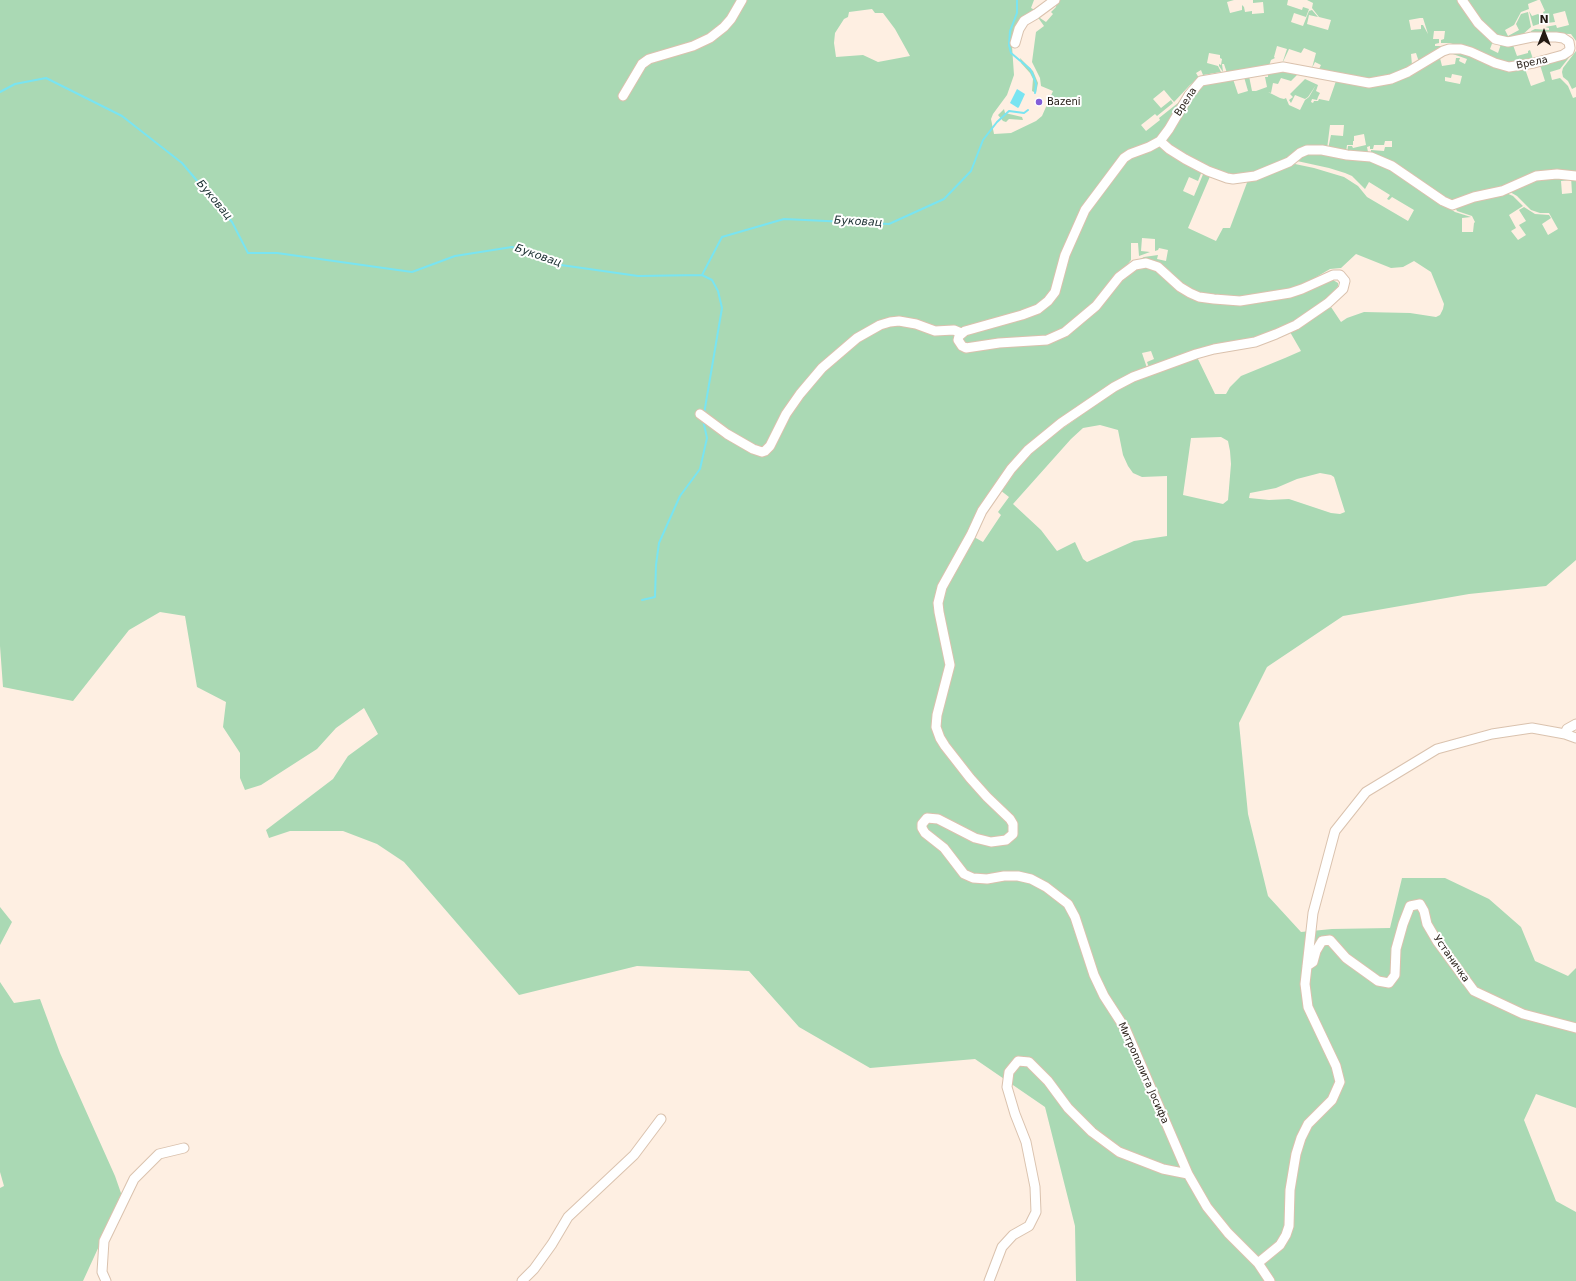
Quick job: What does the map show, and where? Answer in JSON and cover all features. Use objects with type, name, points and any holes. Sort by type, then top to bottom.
[{"type":"street","points":[[623,96],[642,64],[650,59],[693,46],[710,38],[724,27],[731,19],[742,0]]},
{"type":"street","points":[[1015,43],[1019,29],[1024,21],[1055,0]]},
{"type":"street","name":"Врела","points":[[1160,141],[1195,87],[1201,81],[1209,78],[1283,67],[1369,83],[1391,79],[1408,72],[1450,49],[1461,49],[1471,52],[1495,64],[1509,67],[1534,64],[1564,55],[1569,51],[1569,42],[1563,38],[1532,37],[1508,42],[1495,39],[1478,23],[1462,0]]},
{"type":"street","points":[[703,416],[740,442],[758,451],[765,451],[770,446],[786,414],[800,394],[822,368],[857,338],[880,325],[890,322],[899,322],[916,324],[935,331],[954,330],[961,333],[1038,309],[1048,301],[1055,292],[1065,255],[1085,210],[1124,158],[1160,141],[1169,149],[1185,159],[1208,171],[1233,179],[1255,176],[1289,162],[1300,153],[1307,150],[1322,150],[1347,155],[1371,156],[1392,166],[1443,201],[1452,205],[1470,198],[1502,191],[1536,176],[1557,174],[1576,176]]},
{"type":"street","name":"Митрополита Јосифа","points":[[961,333],[958,340],[962,346],[966,348],[1047,340],[1065,332],[1096,306],[1119,277],[1135,264],[1146,263],[1158,267],[1180,287],[1190,293],[1199,297],[1214,299],[1240,301],[1276,295],[1302,289],[1333,275],[1340,275],[1345,281],[1345,285],[1338,296],[1296,325],[1255,342],[1214,349],[1196,354],[1133,377],[1114,387],[1062,423],[1028,450],[995,491],[982,511],[971,535],[946,579],[940,596],[939,612],[950,665],[937,715],[938,733],[945,746],[980,790],[1010,819],[1014,829],[1011,836],[1006,840],[991,842],[975,838],[938,819],[931,818],[924,820],[922,824],[922,828],[925,833],[944,848],[964,874],[973,878],[987,879],[1004,876],[1018,876],[1031,879],[1046,887],[1068,904],[1075,917],[1094,975],[1104,996],[1126,1030],[1188,1174],[1211,1212],[1228,1233],[1258,1264],[1270,1281]]},
{"type":"street","points":[[1565,734],[1567,729],[1576,724]]},
{"type":"street","points":[[1258,1264],[1280,1245],[1286,1235],[1290,1190],[1296,1154],[1301,1138],[1308,1124],[1332,1100],[1340,1082],[1336,1066],[1308,1007],[1305,984],[1313,913],[1335,831],[1366,792],[1437,749],[1492,734],[1532,728],[1565,734],[1576,738]]},
{"type":"street","name":"Устаничка","points":[[1307,966],[1312,962],[1322,941],[1330,940],[1346,958],[1378,981],[1389,983],[1395,975],[1396,949],[1402,924],[1410,906],[1420,904],[1424,911],[1427,924],[1437,942],[1474,991],[1523,1014],[1576,1028]]},
{"type":"street","points":[[989,1281],[1002,1247],[1013,1235],[1029,1226],[1036,1212],[1036,1187],[1026,1142],[1007,1088],[1009,1072],[1018,1061],[1029,1062],[1048,1081],[1068,1108],[1092,1132],[1120,1152],[1162,1168],[1188,1174]]},
{"type":"street","points":[[522,1281],[534,1269],[568,1217],[634,1155],[661,1120]]},
{"type":"street","points":[[106,1281],[102,1272],[104,1241],[134,1179],[159,1154],[184,1148]]},
{"type":"green space","points":[[0,0],[1034,0],[1031,8],[1037,11],[1026,18],[1012,46],[1014,75],[1007,95],[991,119],[994,134],[1011,133],[1036,121],[1042,116],[1053,91],[1041,86],[1040,78],[1032,62],[1036,32],[1044,26],[1037,16],[1046,22],[1053,14],[1051,12],[1056,7],[1057,0],[1234,0],[1227,2],[1230,13],[1242,10],[1242,5],[1245,12],[1252,11],[1252,14],[1264,13],[1263,2],[1253,3],[1253,0],[1288,0],[1287,5],[1302,10],[1303,7],[1309,9],[1306,17],[1294,13],[1291,22],[1303,26],[1309,11],[1312,10],[1318,17],[1309,15],[1307,24],[1328,30],[1331,20],[1319,17],[1312,8],[1313,3],[1307,0],[1458,0],[1493,41],[1490,49],[1498,53],[1501,44],[1513,45],[1517,56],[1528,53],[1530,50],[1533,59],[1508,63],[1450,43],[1441,43],[1441,40],[1444,39],[1445,31],[1434,31],[1433,39],[1439,39],[1439,43],[1435,44],[1435,46],[1450,46],[1419,62],[1416,53],[1411,54],[1412,65],[1388,77],[1370,80],[1327,72],[1319,69],[1321,65],[1315,62],[1312,68],[1316,53],[1304,48],[1301,53],[1289,49],[1282,64],[1287,49],[1277,46],[1275,58],[1271,60],[1269,66],[1227,73],[1224,64],[1222,64],[1223,72],[1219,66],[1219,64],[1221,65],[1222,59],[1220,58],[1220,55],[1209,53],[1207,63],[1218,66],[1221,72],[1203,75],[1201,70],[1196,73],[1199,78],[1174,102],[1164,90],[1153,99],[1161,108],[1171,100],[1173,103],[1157,116],[1155,114],[1141,125],[1146,131],[1160,120],[1159,118],[1178,103],[1184,95],[1155,147],[1161,146],[1202,171],[1198,181],[1189,177],[1183,191],[1194,196],[1204,172],[1211,174],[1188,228],[1216,241],[1223,228],[1230,228],[1248,180],[1295,164],[1344,177],[1358,186],[1367,197],[1408,221],[1414,210],[1392,197],[1389,200],[1387,199],[1390,195],[1369,182],[1365,189],[1352,176],[1345,173],[1297,161],[1301,156],[1313,153],[1382,163],[1455,212],[1471,217],[1462,218],[1462,232],[1473,232],[1475,222],[1472,216],[1457,211],[1457,207],[1504,192],[1513,196],[1523,206],[1509,215],[1516,228],[1511,231],[1518,240],[1526,235],[1519,225],[1526,221],[1519,210],[1524,207],[1535,214],[1549,215],[1551,218],[1542,224],[1548,235],[1558,229],[1549,213],[1540,213],[1531,210],[1517,196],[1510,192],[1529,180],[1569,176],[1570,180],[1561,181],[1562,194],[1572,193],[1571,177],[1576,178],[1576,560],[1546,586],[1469,594],[1343,616],[1267,667],[1239,723],[1248,814],[1268,896],[1301,932],[1332,929],[1390,928],[1402,878],[1445,878],[1489,899],[1521,927],[1535,961],[1568,976],[1576,968],[1576,1108],[1536,1094],[1524,1120],[1556,1201],[1576,1212],[1576,1281],[1076,1281],[1075,1226],[1045,1107],[975,1059],[870,1068],[799,1027],[749,971],[637,966],[519,995],[404,862],[377,844],[343,831],[290,831],[269,838],[266,830],[333,779],[348,756],[378,734],[364,708],[336,728],[317,749],[261,785],[245,790],[240,778],[240,753],[223,727],[226,702],[197,687],[185,616],[160,612],[129,630],[73,701],[3,687],[0,646]],"holes":[[[872,9],[875,13],[883,13],[895,29],[910,56],[878,62],[863,55],[836,57],[834,43],[835,33],[844,19],[848,17],[849,12]],[[1423,18],[1428,34],[1423,25],[1421,25],[1421,29],[1411,30],[1409,20]],[[1142,238],[1155,239],[1155,251],[1159,248],[1168,250],[1166,261],[1157,259],[1158,255],[1144,257],[1138,260],[1162,266],[1169,270],[1184,286],[1203,294],[1240,297],[1301,286],[1330,269],[1341,268],[1356,254],[1391,268],[1403,267],[1414,261],[1431,272],[1444,304],[1440,315],[1436,317],[1410,313],[1364,312],[1347,318],[1341,322],[1331,307],[1290,332],[1301,351],[1241,376],[1230,387],[1226,394],[1215,394],[1197,357],[1133,382],[1114,392],[1031,452],[1000,490],[1009,497],[998,512],[1001,515],[983,542],[974,537],[964,555],[999,479],[1104,390],[1147,368],[1142,353],[1151,351],[1154,359],[1147,362],[1149,368],[1261,337],[1299,320],[1334,294],[1338,286],[1338,283],[1333,280],[1241,304],[1178,290],[1157,269],[1146,266],[1128,270],[1127,265],[1131,260],[1131,243],[1138,243],[1139,256],[1150,252],[1141,251]],[[1100,425],[1118,430],[1123,455],[1133,473],[1142,477],[1167,476],[1167,536],[1134,541],[1087,562],[1083,559],[1075,542],[1057,551],[1041,530],[1013,504],[1071,439],[1083,428]],[[1221,437],[1228,441],[1231,464],[1228,500],[1223,504],[1183,495],[1191,438]],[[1320,473],[1331,475],[1334,477],[1345,512],[1340,514],[1331,513],[1289,499],[1269,500],[1249,498],[1250,493],[1276,488],[1297,479]]]},
{"type":"green space","points":[[1466,0],[1538,0],[1528,4],[1529,9],[1521,12],[1514,25],[1505,30],[1508,36],[1519,30],[1516,24],[1521,14],[1528,12],[1531,27],[1521,36],[1510,39],[1496,35],[1478,18]]},
{"type":"green space","points":[[1540,0],[1576,0],[1576,41],[1571,34],[1531,33],[1531,31],[1535,29],[1549,30],[1549,28],[1545,27],[1556,25],[1557,28],[1569,25],[1565,11],[1553,14],[1555,22],[1547,23],[1543,12],[1545,11]]},
{"type":"green space","points":[[1529,11],[1532,16],[1538,14],[1542,17],[1542,23],[1533,26]]},
{"type":"green space","points":[[1576,51],[1576,87],[1572,89],[1568,81],[1563,77],[1562,72],[1563,68]]},
{"type":"green space","points":[[1454,52],[1525,69],[1531,86],[1545,81],[1540,65],[1571,55],[1560,69],[1550,72],[1552,80],[1560,78],[1568,86],[1573,98],[1576,97],[1576,174],[1571,173],[1507,187],[1454,203],[1371,155],[1371,150],[1384,151],[1385,147],[1392,147],[1392,141],[1385,141],[1384,145],[1374,145],[1373,149],[1370,149],[1370,146],[1367,147],[1368,152],[1347,153],[1348,146],[1352,146],[1353,148],[1366,145],[1364,134],[1354,136],[1353,145],[1347,145],[1346,153],[1328,149],[1331,135],[1343,136],[1344,125],[1330,125],[1327,149],[1323,148],[1278,165],[1232,178],[1171,148],[1165,140],[1200,86],[1233,79],[1238,94],[1248,91],[1244,77],[1249,76],[1252,91],[1256,91],[1267,87],[1265,77],[1268,77],[1268,72],[1282,71],[1299,73],[1291,81],[1281,78],[1278,84],[1273,83],[1271,93],[1268,92],[1280,98],[1286,98],[1289,105],[1300,110],[1316,85],[1305,99],[1295,95],[1291,103],[1289,100],[1293,97],[1290,94],[1305,79],[1318,85],[1316,91],[1320,93],[1317,100],[1312,99],[1311,102],[1313,103],[1319,99],[1329,101],[1336,81],[1360,86],[1441,56],[1443,57],[1440,58],[1442,66],[1455,64],[1456,58],[1460,58],[1459,61],[1465,64],[1467,59],[1450,53]],"holes":[[[1452,74],[1462,76],[1460,84],[1445,81],[1445,77],[1451,78]]]},
{"type":"green space","points":[[1020,58],[1033,71],[1038,83],[1036,93],[1032,91],[1033,79],[1021,63]]},
{"type":"green space","points":[[1004,109],[1005,113],[1022,117],[1023,120],[1009,119],[1006,122],[1003,121],[998,115]]},
{"type":"green space","points":[[0,907],[12,922],[0,945]]},
{"type":"green space","points":[[0,982],[14,1003],[40,999],[60,1053],[115,1176],[122,1196],[83,1281],[0,1281],[0,1188],[4,1186],[0,1172]]},
{"type":"water","points":[[1017,89],[1025,94],[1018,108],[1010,103]]},
{"type":"waterway","name":"Буковац","points":[[1017,0],[1017,13],[1010,31],[1009,45],[1011,53],[1030,69],[1036,84],[1035,93]]},
{"type":"waterway","name":"Буковац","points":[[0,92],[15,84],[46,78],[122,116],[182,163],[232,222],[248,253],[277,253],[412,272],[455,256],[512,247],[561,265],[638,276],[702,275],[712,280],[718,291],[722,308],[704,414]]},
{"type":"waterway","name":"Буковац","points":[[702,275],[722,237],[784,219],[889,224],[944,199],[971,171],[983,140],[997,122],[1009,111],[1024,113],[1028,110]]},
{"type":"waterway","points":[[642,600],[655,597],[656,565],[659,543],[680,496],[700,469],[707,438],[703,420]]},
{"type":"place","name":"Bazeni","points":[[1039,102]]}]
